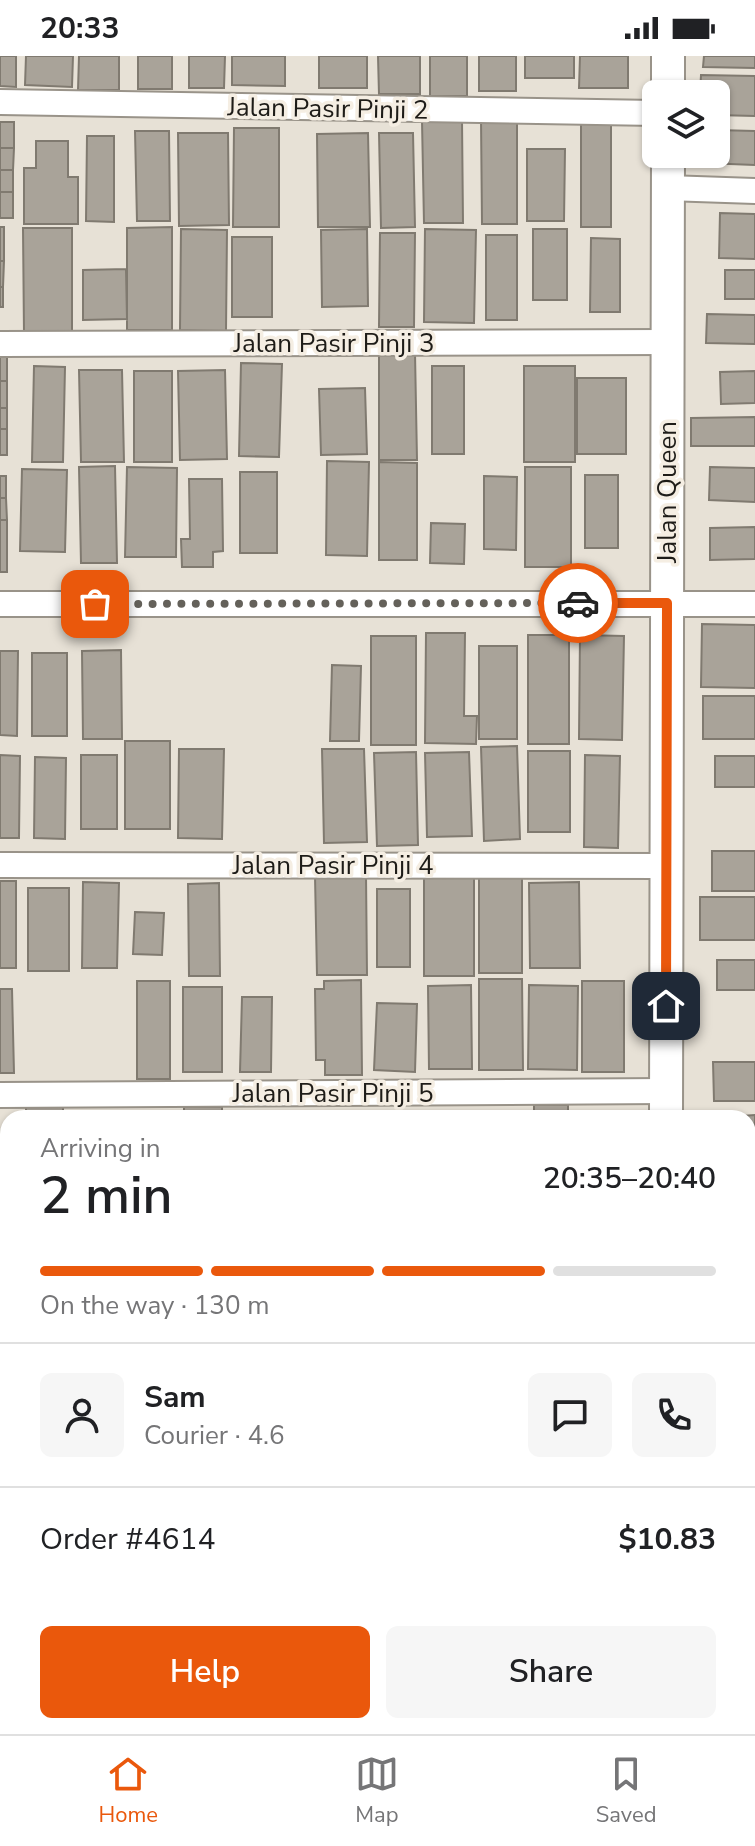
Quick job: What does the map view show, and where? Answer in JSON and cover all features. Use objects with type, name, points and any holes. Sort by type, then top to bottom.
[{"type":"main road","points":[[668,56],[668,80]]},
{"type":"main road","name":"Jalan Queen","points":[[666,1104],[668,168]]},
{"type":"street","name":"Jalan Pasir Pinji 2","points":[[0,102],[642,113]]},
{"type":"street","points":[[667,188],[755,191]]},
{"type":"street","name":"Jalan Pasir Pinji 3","points":[[0,344],[667,342]]},
{"type":"street","points":[[0,604],[755,604]]},
{"type":"street","name":"Jalan Pasir Pinji 4","points":[[0,865],[666,866]]},
{"type":"street","name":"Jalan Pasir Pinji 5","points":[[0,1095],[666,1104]]},
{"type":"building","points":[[0,56],[16,56],[16,87],[0,86]]},
{"type":"building","points":[[26,56],[73,56],[72,87],[25,85]]},
{"type":"building","points":[[79,56],[119,56],[119,90],[78,90]]},
{"type":"building","points":[[138,56],[172,56],[172,89],[138,89]]},
{"type":"building","points":[[189,56],[225,56],[224,88],[189,88]]},
{"type":"building","points":[[232,56],[285,56],[285,86],[232,85]]},
{"type":"building","points":[[319,56],[367,56],[367,88],[319,88]]},
{"type":"building","points":[[378,56],[420,56],[420,94],[379,94]]},
{"type":"building","points":[[430,56],[467,56],[467,96],[430,96]]},
{"type":"building","points":[[479,56],[516,56],[516,91],[479,91]]},
{"type":"building","points":[[525,56],[574,56],[574,78],[525,78]]},
{"type":"building","points":[[580,56],[628,56],[628,88],[579,88]]},
{"type":"building","points":[[704,56],[755,56],[755,68],[703,67]]},
{"type":"building","points":[[701,75],[755,76],[755,116],[730,115],[730,80],[701,80]]},
{"type":"building","points":[[481,119],[517,119],[517,224],[482,224]]},
{"type":"building","points":[[581,119],[611,119],[611,227],[581,227]]},
{"type":"building","points":[[462,120],[463,223],[424,223],[422,121]]},
{"type":"building","points":[[0,122],[14,122],[14,148],[0,148]]},
{"type":"building","points":[[234,128],[279,128],[279,227],[233,227]]},
{"type":"building","points":[[730,130],[755,131],[755,165],[730,164]]},
{"type":"building","points":[[135,131],[169,131],[170,221],[137,221]]},
{"type":"building","points":[[178,133],[228,133],[229,225],[179,226]]},
{"type":"building","points":[[368,133],[370,227],[318,227],[317,134]]},
{"type":"building","points":[[379,133],[413,133],[415,227],[381,228]]},
{"type":"building","points":[[87,136],[114,136],[114,222],[86,221]]},
{"type":"building","points":[[36,141],[68,141],[68,177],[78,177],[78,224],[24,224],[24,168],[36,168]]},
{"type":"building","points":[[0,148],[14,148],[13,170],[0,170]]},
{"type":"building","points":[[527,149],[565,149],[564,221],[527,221]]},
{"type":"building","points":[[0,170],[13,170],[13,192],[0,192]]},
{"type":"building","points":[[0,192],[13,192],[13,218],[0,218]]},
{"type":"building","points":[[720,213],[755,214],[755,259],[719,258]]},
{"type":"building","points":[[0,227],[4,227],[4,261],[0,261]]},
{"type":"building","points":[[172,227],[172,330],[127,330],[127,228]]},
{"type":"building","points":[[23,228],[72,228],[72,333],[24,333]]},
{"type":"building","points":[[181,229],[227,230],[226,331],[180,330]]},
{"type":"building","points":[[367,229],[368,306],[322,307],[321,230]]},
{"type":"building","points":[[425,229],[476,230],[474,323],[424,322]]},
{"type":"building","points":[[533,229],[567,229],[567,300],[533,300]]},
{"type":"building","points":[[380,233],[415,233],[414,327],[379,327]]},
{"type":"building","points":[[486,235],[517,235],[517,320],[486,320]]},
{"type":"building","points":[[232,237],[272,237],[272,317],[232,317]]},
{"type":"building","points":[[591,238],[620,239],[620,312],[590,312]]},
{"type":"building","points":[[0,261],[4,261],[3,287],[0,287]]},
{"type":"building","points":[[126,269],[127,319],[83,320],[83,270]]},
{"type":"building","points":[[725,270],[755,270],[755,299],[725,299]]},
{"type":"building","points":[[0,287],[3,287],[3,307],[0,307]]},
{"type":"building","points":[[707,314],[755,315],[755,344],[706,343]]},
{"type":"building","points":[[379,353],[415,353],[417,460],[379,460]]},
{"type":"building","points":[[0,355],[7,355],[7,381],[0,381]]},
{"type":"building","points":[[241,363],[282,364],[279,457],[239,456]]},
{"type":"building","points":[[34,366],[65,367],[63,462],[32,462]]},
{"type":"building","points":[[432,366],[464,366],[464,454],[432,454]]},
{"type":"building","points":[[524,366],[575,366],[575,462],[524,462]]},
{"type":"building","points":[[79,370],[122,370],[124,462],[81,462]]},
{"type":"building","points":[[225,370],[227,459],[180,460],[178,371]]},
{"type":"building","points":[[134,371],[172,371],[172,462],[134,462]]},
{"type":"building","points":[[755,371],[755,403],[721,404],[720,372]]},
{"type":"building","points":[[577,378],[626,378],[626,454],[577,454]]},
{"type":"building","points":[[0,381],[7,381],[7,408],[0,408]]},
{"type":"building","points":[[365,388],[367,454],[321,455],[319,389]]},
{"type":"building","points":[[0,408],[7,408],[7,429],[0,429]]},
{"type":"building","points":[[755,417],[755,446],[691,446],[691,418]]},
{"type":"building","points":[[0,429],[7,429],[7,455],[0,455]]},
{"type":"building","points":[[327,461],[369,462],[367,556],[326,555]]},
{"type":"building","points":[[379,462],[417,463],[417,560],[379,560]]},
{"type":"building","points":[[115,466],[117,563],[81,563],[79,467]]},
{"type":"building","points":[[127,467],[177,468],[176,557],[125,557]]},
{"type":"building","points":[[525,467],[571,467],[571,567],[525,567]]},
{"type":"building","points":[[710,467],[755,468],[755,502],[709,500]]},
{"type":"building","points":[[22,469],[67,470],[65,552],[20,551]]},
{"type":"building","points":[[240,472],[277,472],[277,553],[240,553]]},
{"type":"building","points":[[585,475],[618,475],[618,548],[585,548]]},
{"type":"building","points":[[0,476],[6,476],[6,498],[0,498]]},
{"type":"building","points":[[484,476],[517,477],[516,550],[484,549]]},
{"type":"building","points":[[189,479],[222,479],[223,551],[213,552],[213,567],[182,567],[181,539],[190,539]]},
{"type":"building","points":[[0,498],[6,498],[7,520],[0,520]]},
{"type":"building","points":[[0,520],[7,520],[7,572],[0,572]]},
{"type":"building","points":[[431,523],[465,524],[464,564],[430,563]]},
{"type":"building","points":[[755,527],[755,559],[710,560],[710,528]]},
{"type":"building","points":[[702,624],[755,625],[755,688],[701,687]]},
{"type":"building","points":[[426,633],[465,633],[464,716],[477,716],[476,744],[425,743]]},
{"type":"building","points":[[528,635],[569,635],[569,744],[528,744]]},
{"type":"building","points":[[580,635],[624,636],[622,740],[579,739]]},
{"type":"building","points":[[371,636],[416,636],[416,745],[371,745]]},
{"type":"building","points":[[479,646],[517,646],[517,739],[479,739]]},
{"type":"building","points":[[121,650],[122,739],[83,739],[82,651]]},
{"type":"building","points":[[0,651],[18,651],[17,736],[0,735]]},
{"type":"building","points":[[32,653],[67,653],[67,736],[32,736]]},
{"type":"building","points":[[332,665],[361,666],[359,741],[330,741]]},
{"type":"building","points":[[703,696],[755,696],[755,739],[703,739]]},
{"type":"building","points":[[125,741],[170,741],[170,829],[125,829]]},
{"type":"building","points":[[517,746],[520,839],[484,841],[481,747]]},
{"type":"building","points":[[179,749],[224,749],[222,839],[178,838]]},
{"type":"building","points":[[322,749],[364,749],[367,842],[324,843]]},
{"type":"building","points":[[528,751],[570,751],[570,832],[528,832]]},
{"type":"building","points":[[416,752],[418,845],[377,846],[374,753]]},
{"type":"building","points":[[469,752],[472,836],[427,837],[425,753]]},
{"type":"building","points":[[0,755],[20,756],[19,838],[0,838]]},
{"type":"building","points":[[81,755],[117,755],[117,829],[81,829]]},
{"type":"building","points":[[585,755],[620,756],[618,848],[584,847]]},
{"type":"building","points":[[715,756],[755,756],[755,787],[715,787]]},
{"type":"building","points":[[35,757],[66,758],[65,839],[34,838]]},
{"type":"building","points":[[712,851],[755,851],[755,891],[712,891]]},
{"type":"building","points":[[479,873],[522,873],[522,973],[479,973]]},
{"type":"building","points":[[424,874],[474,874],[474,976],[424,976]]},
{"type":"building","points":[[366,875],[367,975],[317,975],[315,876]]},
{"type":"building","points":[[0,881],[16,881],[16,968],[0,968]]},
{"type":"building","points":[[83,882],[119,883],[117,968],[82,968]]},
{"type":"building","points":[[579,882],[580,968],[530,968],[529,883]]},
{"type":"building","points":[[219,883],[220,976],[189,976],[188,884]]},
{"type":"building","points":[[28,888],[69,888],[69,971],[28,971]]},
{"type":"building","points":[[377,889],[410,889],[410,967],[377,967]]},
{"type":"building","points":[[700,897],[755,897],[755,940],[700,940]]},
{"type":"building","points":[[135,912],[164,913],[162,955],[133,954]]},
{"type":"building","points":[[717,960],[755,960],[755,990],[717,990]]},
{"type":"building","points":[[479,979],[522,979],[523,1070],[479,1070]]},
{"type":"building","points":[[361,980],[362,1075],[325,1075],[325,1060],[316,1060],[315,989],[324,989],[324,981]]},
{"type":"building","points":[[137,981],[170,981],[170,1079],[137,1079]]},
{"type":"building","points":[[582,981],[624,981],[624,1072],[582,1072]]},
{"type":"building","points":[[471,985],[472,1069],[429,1069],[428,986]]},
{"type":"building","points":[[529,985],[578,986],[577,1070],[528,1069]]},
{"type":"building","points":[[183,987],[222,987],[222,1072],[183,1072]]},
{"type":"building","points":[[0,989],[12,989],[14,1073],[0,1073]]},
{"type":"building","points":[[242,997],[272,997],[271,1072],[240,1072]]},
{"type":"building","points":[[377,1003],[417,1004],[415,1072],[374,1070]]},
{"type":"building","points":[[713,1062],[755,1062],[755,1101],[714,1101]]},
{"type":"building","points":[[534,1105],[568,1105],[568,1110],[534,1110]]},
{"type":"building","points":[[26,1107],[63,1107],[63,1110],[26,1110]]},
{"type":"building","points":[[184,1107],[222,1107],[222,1110],[184,1110]]},
{"type":"way so far","points":[[95,604],[578,603]]},
{"type":"route","points":[[578,603],[667,603],[666,1006]]}]
